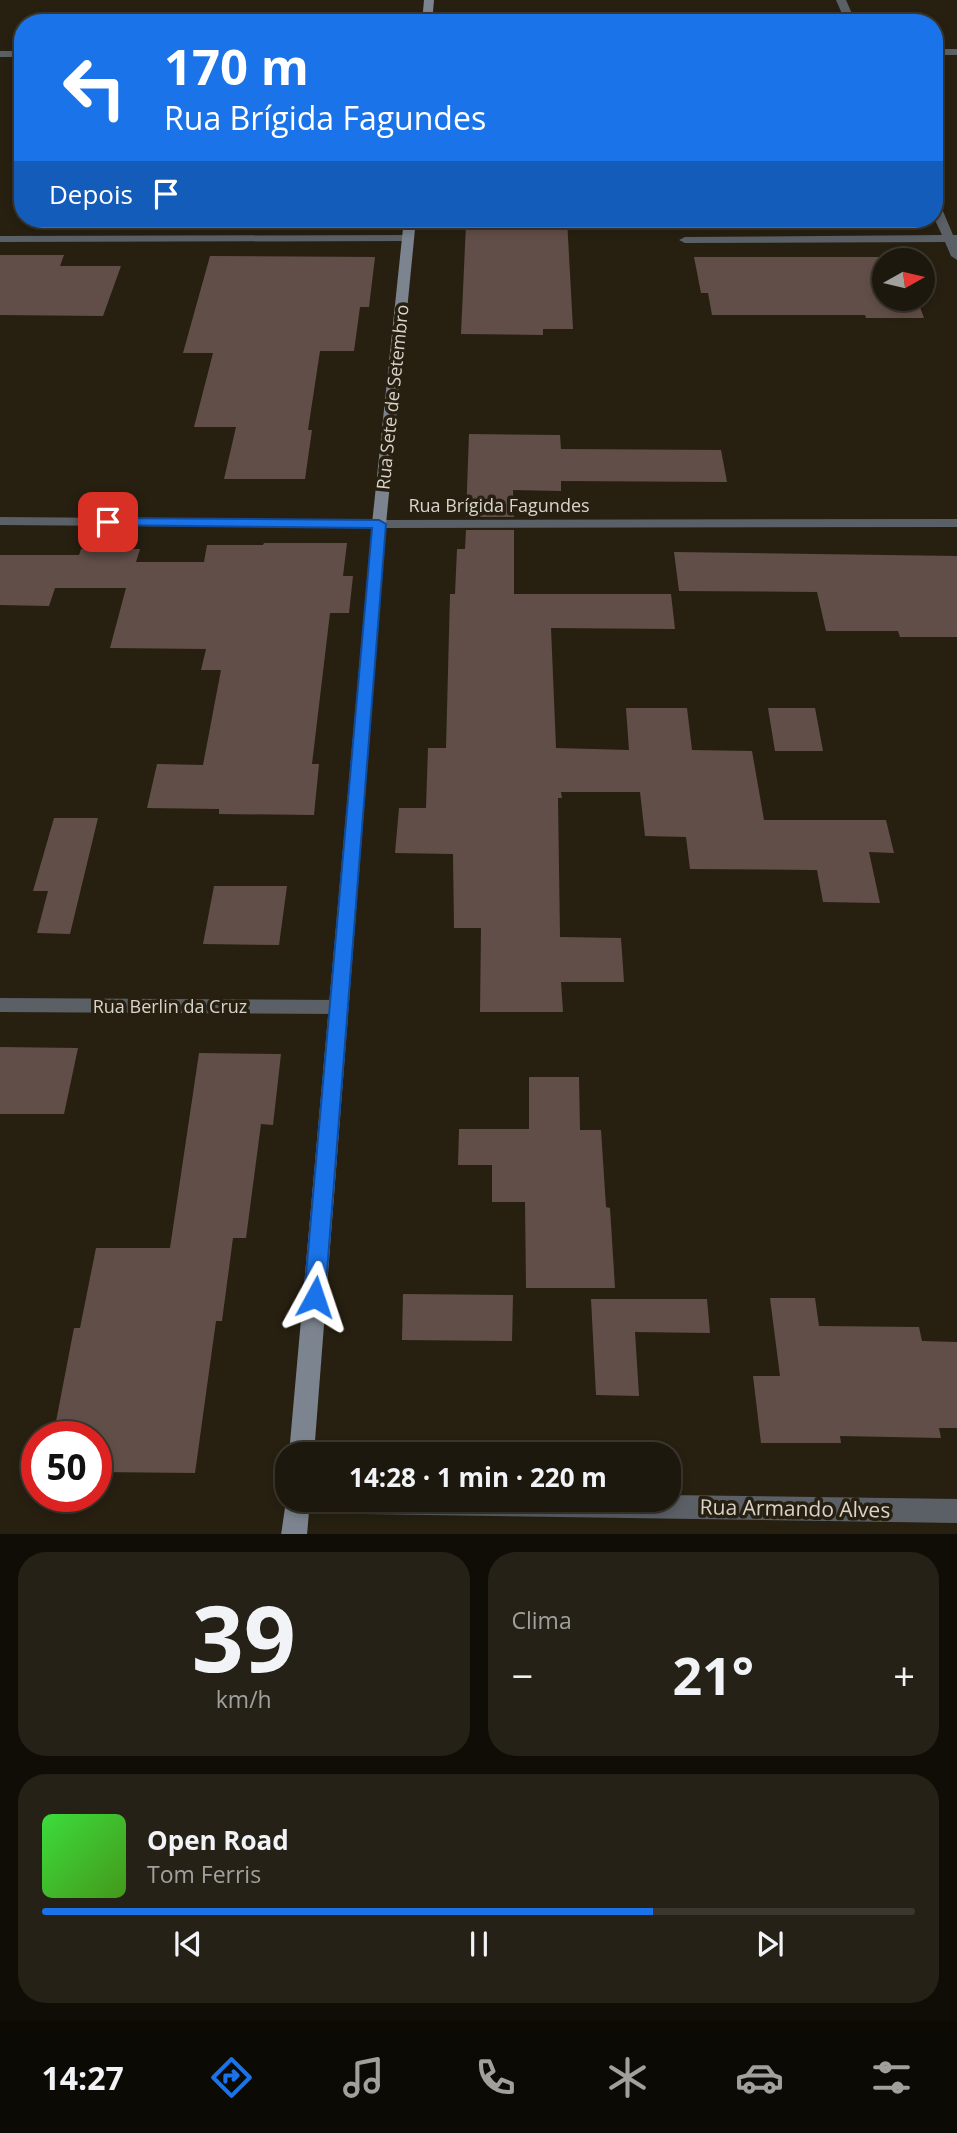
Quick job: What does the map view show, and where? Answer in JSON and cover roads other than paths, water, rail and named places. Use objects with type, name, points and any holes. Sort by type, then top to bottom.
[{"type":"main road","name":"Rua Sete de Setembro","points":[[302,1442],[379,524],[409,228]]},
{"type":"main road","points":[[294,1534],[296,1512]]},
{"type":"street","points":[[943,219],[954,238],[957,256]]},
{"type":"street","points":[[685,240],[954,238]]},
{"type":"street","points":[[0,239],[408,239]]},
{"type":"street","name":"Rua Brígida Fagundes","points":[[0,521],[379,524],[957,523]]},
{"type":"street","name":"Rua Berlin da Cruz","points":[[0,1005],[340,1007]]},
{"type":"street","name":"Rua Armando Alves","points":[[681,1506],[957,1511]]}]
